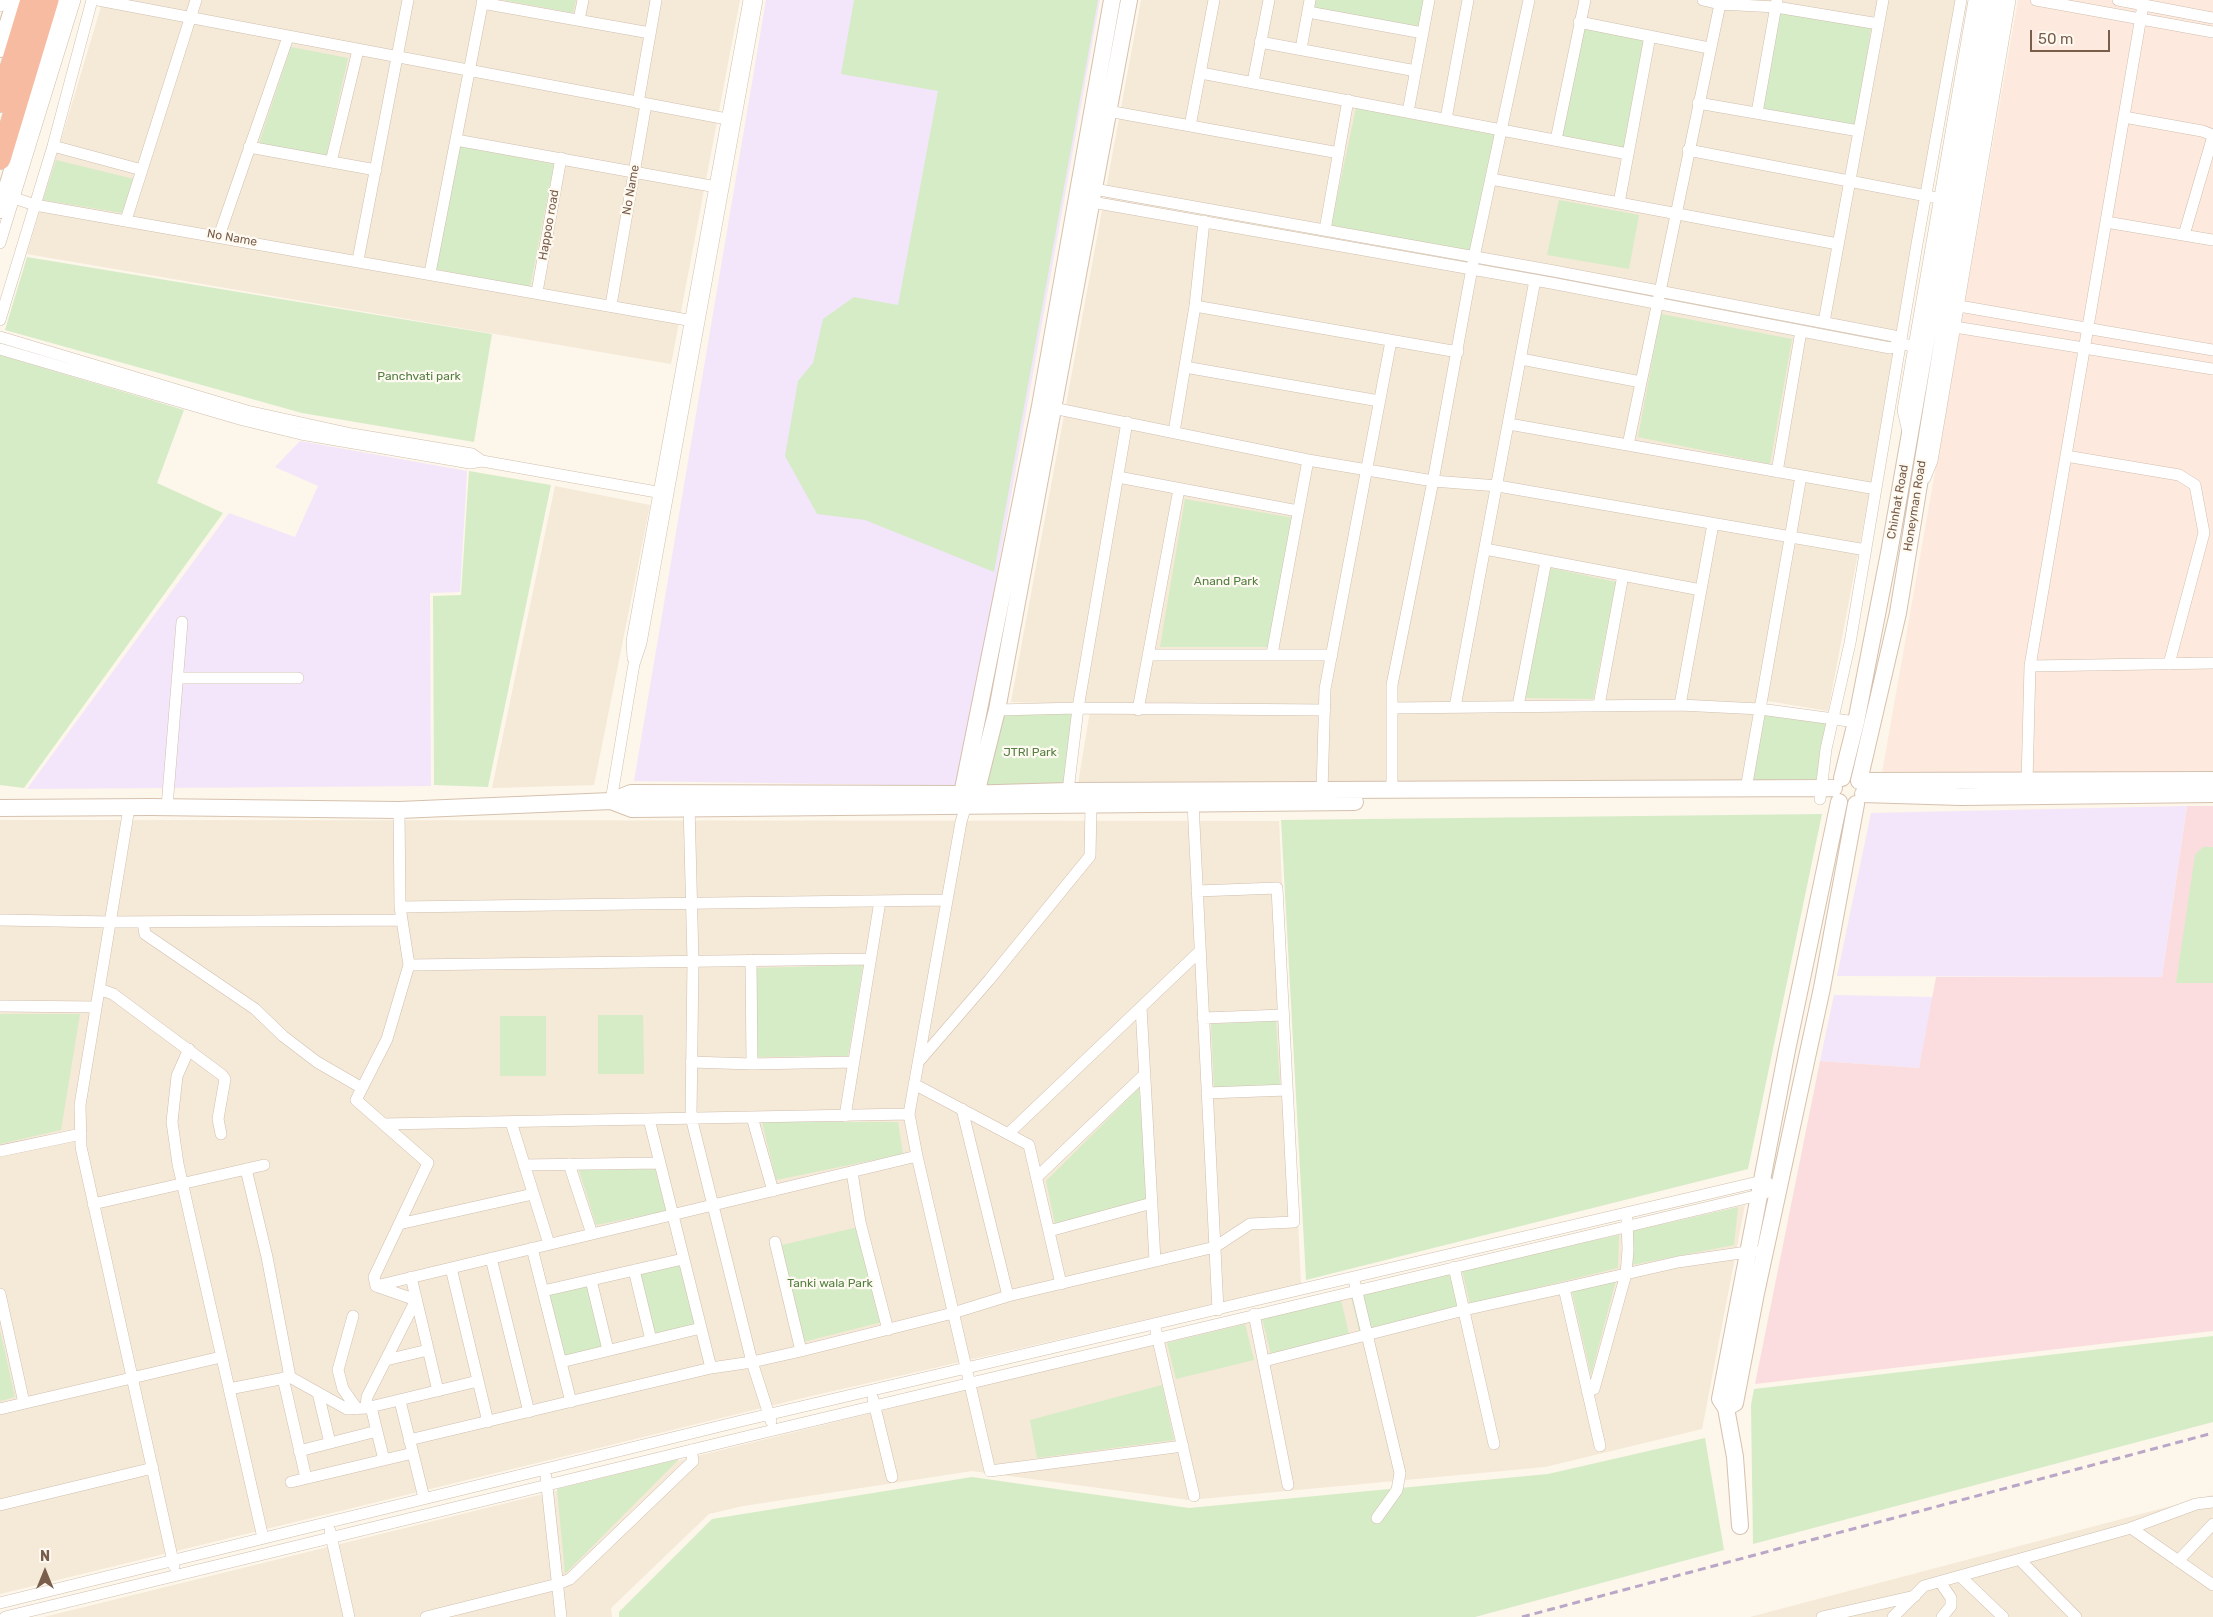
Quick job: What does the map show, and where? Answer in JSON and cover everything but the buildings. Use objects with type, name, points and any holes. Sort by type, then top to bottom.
[{"type":"highway","points":[[0,102],[31,0]]},
{"type":"highway","points":[[0,158],[48,0]]},
{"type":"street","points":[[0,6],[2,0]]},
{"type":"street","points":[[1,45],[15,0]]},
{"type":"street","points":[[0,210],[64,0]]},
{"type":"street","points":[[0,243],[75,0]]},
{"type":"street","points":[[0,320],[53,146],[92,0]]},
{"type":"street","points":[[98,0],[727,119]]},
{"type":"street","points":[[126,220],[196,0]]},
{"type":"street","points":[[358,260],[408,0]]},
{"type":"street","points":[[579,20],[583,0]]},
{"type":"street","name":"No Name","points":[[611,305],[634,172],[650,32],[656,0]]},
{"type":"street","points":[[719,187],[727,119],[749,0]]},
{"type":"street","points":[[612,801],[634,664],[641,643],[664,493],[719,187],[758,0]]},
{"type":"street","points":[[1088,195],[1112,0]]},
{"type":"street","points":[[968,798],[1088,195],[1108,111],[1129,0]]},
{"type":"street","points":[[1190,126],[1214,0]]},
{"type":"street","points":[[1252,82],[1268,0]]},
{"type":"street","points":[[1301,50],[1310,0]]},
{"type":"street","points":[[1408,112],[1429,0]]},
{"type":"street","points":[[1446,118],[1468,0]]},
{"type":"street","points":[[1392,791],[1392,685],[1458,352],[1474,257],[1529,0]]},
{"type":"street","points":[[1556,140],[1585,0]]},
{"type":"street","points":[[1703,0],[1720,4],[1776,3],[1879,24]]},
{"type":"street","points":[[1824,322],[1883,0]]},
{"type":"street","points":[[1961,0],[1900,344],[1850,643],[1826,749],[1832,792],[1845,805],[1859,793],[2027,782],[2213,780]]},
{"type":"street","points":[[1910,438],[1903,410],[1974,0]]},
{"type":"street","points":[[1954,227],[1986,0]]},
{"type":"street","points":[[1954,227],[2001,0]]},
{"type":"street","points":[[1916,499],[1932,462],[2010,0]]},
{"type":"street","points":[[2036,0],[2213,32]]},
{"type":"street","points":[[2118,0],[2213,18]]},
{"type":"street","points":[[430,273],[483,2],[650,32]]},
{"type":"street","points":[[1757,113],[1776,3]]},
{"type":"street","points":[[1628,445],[1709,48],[1720,4]]},
{"type":"street","points":[[2027,782],[2030,666],[2143,5]]},
{"type":"street","points":[[1308,12],[1423,33]]},
{"type":"street","points":[[1579,22],[1709,48]]},
{"type":"street","points":[[1619,203],[1650,36]]},
{"type":"street","points":[[219,236],[288,37]]},
{"type":"street","points":[[1260,42],[1416,71]]},
{"type":"street","points":[[331,162],[358,50]]},
{"type":"street","points":[[1201,73],[1628,154]]},
{"type":"street","points":[[1325,230],[1348,100]]},
{"type":"street","points":[[1698,103],[1859,131]]},
{"type":"street","points":[[1108,111],[1339,153]]},
{"type":"street","points":[[2124,117],[2202,131],[2213,136],[2184,235]]},
{"type":"street","points":[[456,140],[719,187]]},
{"type":"street","points":[[53,146],[142,170]]},
{"type":"street","points":[[250,147],[376,170]]},
{"type":"street","points":[[1688,150],[1926,197],[1940,198]]},
{"type":"street","name":"Happoo road","points":[[537,292],[561,158]]},
{"type":"street","points":[[1491,179],[1838,244]]},
{"type":"street","points":[[1088,195],[1204,221],[1472,271],[1535,280],[1890,348],[1900,344],[1914,346]]},
{"type":"street","points":[[1088,195],[1325,230],[1660,291],[1894,336],[1900,344]]},
{"type":"street","name":"No Name","points":[[14,198],[35,205],[358,260],[695,321]]},
{"type":"street","points":[[1174,432],[1195,306],[1204,221]]},
{"type":"street","points":[[2106,222],[2213,240]]},
{"type":"street","name":"Chinhat Road","points":[[1757,1251],[1761,1188],[1832,792],[1856,722],[1910,438],[1954,227]]},
{"type":"street","name":"Honeyman Road","points":[[1757,1251],[1778,1188],[1822,988],[1859,793],[1898,613],[1954,227]]},
{"type":"street","points":[[1397,243],[1415,260]]},
{"type":"street","points":[[1455,707],[1498,486],[1535,280]]},
{"type":"street","points":[[1195,306],[1458,352]]},
{"type":"street","points":[[1959,306],[2213,350]]},
{"type":"street","points":[[1955,327],[2213,370]]},
{"type":"street","points":[[1777,472],[1801,331]]},
{"type":"street","points":[[0,337],[247,411],[352,434],[472,454],[482,461]]},
{"type":"street","points":[[1322,791],[1325,688],[1391,341]]},
{"type":"street","points":[[0,349],[243,420],[301,434],[470,463],[482,461],[664,493]]},
{"type":"street","points":[[1521,359],[1641,382]]},
{"type":"street","points":[[1185,366],[1379,401]]},
{"type":"street","points":[[1047,407],[1308,460],[1367,468],[1433,481],[1498,486],[1866,550]]},
{"type":"street","points":[[1047,407],[996,710],[961,822],[909,1114],[917,1156],[990,1470],[1182,1446]]},
{"type":"street","points":[[1887,422],[1903,410]]},
{"type":"street","points":[[1068,791],[1078,708],[1127,422]]},
{"type":"street","points":[[1509,424],[1876,489]]},
{"type":"street","points":[[2066,456],[2179,475],[2194,485],[2204,532],[2169,664]]},
{"type":"street","points":[[1272,654],[1308,460]]},
{"type":"street","points":[[1746,789],[1801,476]]},
{"type":"street","points":[[1118,477],[1298,511]]},
{"type":"street","points":[[1138,710],[1179,489]]},
{"type":"street","points":[[1680,705],[1713,524]]},
{"type":"street","points":[[1486,549],[1701,590]]},
{"type":"street","points":[[1518,706],[1546,561]]},
{"type":"street","points":[[1599,706],[1623,575]]},
{"type":"street","points":[[167,807],[182,622]]},
{"type":"street","points":[[1148,655],[1332,655]]},
{"type":"street","points":[[2030,666],[2213,663]]},
{"type":"street","points":[[177,678],[298,678]]},
{"type":"street","points":[[1392,708],[1680,705],[1760,709],[1856,722]]},
{"type":"street","points":[[996,710],[1078,708],[1138,710],[1325,710]]},
{"type":"street","points":[[968,798],[1091,805],[1832,792],[1851,777],[1859,793]]},
{"type":"street","points":[[0,808],[167,807],[398,810],[612,801],[632,809],[688,801],[968,798],[1068,791],[1746,789],[1832,792]]},
{"type":"street","points":[[1859,793],[1961,797],[2213,794]]},
{"type":"street","points":[[688,801],[693,961],[691,1117],[752,1362],[774,1430]]},
{"type":"street","points":[[1193,803],[1218,1310]]},
{"type":"street","points":[[919,1061],[989,980],[1090,856],[1091,805]]},
{"type":"street","points":[[128,808],[80,1105],[81,1147],[177,1574]]},
{"type":"street","points":[[376,1286],[374,1277],[428,1163],[356,1100],[387,1039],[409,965],[400,907],[398,810]]},
{"type":"street","points":[[409,1440],[711,1368],[752,1362],[801,1351],[953,1313],[1008,1296],[1215,1247],[1250,1224],[1294,1222],[1277,888],[1197,890]]},
{"type":"street","points":[[400,907],[947,900]]},
{"type":"street","points":[[845,1116],[880,901]]},
{"type":"street","points":[[0,920],[110,922],[402,920]]},
{"type":"street","points":[[143,922],[145,934],[255,1009],[283,1036],[316,1062],[362,1088]]},
{"type":"street","points":[[1008,1134],[1200,951]]},
{"type":"street","points":[[409,965],[870,959]]},
{"type":"street","points":[[751,960],[752,1064]]},
{"type":"street","points":[[99,988],[113,994],[189,1049],[224,1078],[218,1120],[221,1134]]},
{"type":"street","points":[[0,1006],[96,1007]]},
{"type":"street","points":[[1141,1007],[1155,1261]]},
{"type":"street","points":[[1204,1018],[1284,1015]]},
{"type":"street","points":[[189,1049],[177,1076],[172,1122],[182,1184],[263,1538]]},
{"type":"street","points":[[691,1062],[752,1064],[853,1062]]},
{"type":"street","points":[[1037,1177],[1144,1074]]},
{"type":"street","points":[[914,1084],[1030,1145],[1061,1284]]},
{"type":"street","points":[[1207,1093],[1288,1090]]},
{"type":"street","points":[[962,1110],[1008,1296]]},
{"type":"street","points":[[384,1124],[909,1114]]},
{"type":"street","points":[[752,1117],[772,1191]]},
{"type":"street","points":[[649,1119],[711,1368]]},
{"type":"street","points":[[511,1122],[549,1244]]},
{"type":"street","points":[[0,1152],[81,1134]]},
{"type":"street","points":[[376,1286],[917,1156]]},
{"type":"street","points":[[524,1164],[659,1163]]},
{"type":"street","points":[[569,1164],[592,1234]]},
{"type":"street","points":[[93,1204],[264,1165]]},
{"type":"street","points":[[246,1170],[267,1258],[286,1378],[299,1451],[306,1478]]},
{"type":"street","points":[[852,1172],[860,1222],[888,1330]]},
{"type":"street","points":[[0,1603],[770,1414],[1626,1213],[1761,1188],[1778,1188]]},
{"type":"street","points":[[13,1616],[177,1574],[1627,1226],[1761,1188]]},
{"type":"street","points":[[399,1224],[533,1194]]},
{"type":"street","points":[[1049,1231],[1152,1203]]},
{"type":"street","points":[[1587,1392],[1594,1390],[1626,1274],[1628,1250],[1626,1213]]},
{"type":"street","points":[[775,1242],[801,1351]]},
{"type":"street","points":[[532,1248],[571,1402]]},
{"type":"street","points":[[1264,1361],[1464,1310],[1626,1274],[1757,1251],[1735,1403],[1726,1408],[1735,1457],[1740,1526]]},
{"type":"street","points":[[491,1258],[529,1412]]},
{"type":"street","points":[[543,1291],[683,1258]]},
{"type":"street","points":[[1454,1267],[1494,1444]]},
{"type":"street","points":[[451,1268],[488,1422]]},
{"type":"street","points":[[634,1270],[652,1340]]},
{"type":"street","points":[[411,1277],[438,1391]]},
{"type":"street","points":[[1354,1278],[1400,1473],[1397,1490],[1377,1518]]},
{"type":"street","points":[[591,1280],[608,1350]]},
{"type":"street","points":[[376,1286],[416,1300]]},
{"type":"street","points":[[1564,1288],[1600,1446]]},
{"type":"street","points":[[0,1294],[24,1403]]},
{"type":"street","points":[[364,1408],[367,1397],[416,1300]]},
{"type":"street","points":[[1254,1314],[1288,1485]]},
{"type":"street","points":[[352,1316],[338,1370],[343,1389],[364,1408],[377,1431],[384,1460]]},
{"type":"street","points":[[1154,1324],[1194,1496]]},
{"type":"street","points":[[560,1362],[701,1328]]},
{"type":"street","points":[[386,1360],[428,1350]]},
{"type":"street","points":[[0,1409],[222,1356]]},
{"type":"street","points":[[229,1389],[286,1378],[347,1409],[364,1408],[400,1401],[478,1381]]},
{"type":"street","points":[[871,1390],[892,1477]]},
{"type":"street","points":[[318,1393],[330,1443]]},
{"type":"street","points":[[400,1401],[424,1498]]},
{"type":"street","points":[[299,1451],[377,1431]]},
{"type":"street","points":[[426,1617],[444,1615],[558,1584],[570,1579],[693,1461],[691,1450]]},
{"type":"street","points":[[291,1482],[413,1453]]},
{"type":"street","points":[[0,1505],[153,1468]]},
{"type":"street","points":[[545,1468],[561,1617]]},
{"type":"street","points":[[1893,1617],[1924,1586],[2131,1528],[2196,1504],[2213,1502]]},
{"type":"street","points":[[328,1522],[349,1617]]},
{"type":"street","points":[[2178,1561],[2213,1524]]},
{"type":"street","points":[[2131,1528],[2213,1585]]},
{"type":"street","points":[[2020,1560],[2076,1617]]},
{"type":"street","points":[[1960,1576],[2003,1617]]},
{"type":"street","points":[[1940,1582],[1951,1598],[1951,1606],[1942,1617]]},
{"type":"street","points":[[1822,1617],[1915,1596]]},
{"type":"shaded area","points":[[103,0],[740,0],[671,364],[27,254]]},
{"type":"shaded area","points":[[766,0],[1100,0],[959,786],[634,781]]},
{"type":"shaded area","points":[[1141,0],[1963,0],[1828,711],[1756,699],[1742,786],[1078,784],[1091,705],[1011,702]]},
{"type":"shaded area","points":[[2018,0],[2213,0],[2213,771],[2021,775],[1882,773]]},
{"type":"shaded area","points":[[300,441],[467,471],[460,592],[430,593],[431,786],[27,789],[229,513],[295,537],[318,486],[275,467]]},
{"type":"shaded area","points":[[555,486],[650,505],[594,785],[492,788]]},
{"type":"shaded area","points":[[2187,806],[2162,977],[1837,976],[1871,813]]},
{"type":"shaded area","points":[[2187,806],[2213,806],[2213,1331],[1755,1384],[1820,1061],[1919,1068],[1936,977],[2162,977]]},
{"type":"shaded area","points":[[0,820],[1279,821],[1301,1284],[807,1397],[0,1594]]},
{"type":"shaded area","points":[[1834,995],[1933,997],[1919,1068],[1820,1061]]},
{"type":"shaded area","points":[[1745,1205],[1702,1429],[1545,1467],[1189,1500],[972,1471],[743,1506],[709,1514],[611,1608],[612,1617],[44,1617],[1152,1344]]},
{"type":"shaded area","points":[[2213,1495],[2213,1617],[1750,1617]]},
{"type":"green space","points":[[502,0],[576,0],[573,13]]},
{"type":"green space","points":[[854,0],[1098,0],[994,572],[865,520],[817,514],[785,456],[798,381],[813,363],[823,319],[854,297],[898,305],[938,91],[841,74]]},
{"type":"green space","points":[[1314,0],[1427,0],[1422,31],[1312,10]]},
{"type":"green space","points":[[1780,10],[1871,28],[1856,127],[1760,109]]},
{"type":"green space","points":[[1583,27],[1646,40],[1625,151],[1561,137]]},
{"type":"green space","points":[[291,47],[348,58],[326,157],[259,143]]},
{"type":"green space","points":[[1356,108],[1495,135],[1470,252],[1331,226]]},
{"type":"green space","points":[[458,146],[554,164],[530,287],[435,269]]},
{"type":"green space","points":[[56,160],[134,179],[122,213],[43,200]]},
{"type":"green space","points":[[1559,200],[1639,215],[1629,269],[1547,255]]},
{"type":"green space","name":"Panchvati park","points":[[27,257],[492,334],[474,442],[302,413],[5,330]]},
{"type":"green space","points":[[1661,314],[1792,339],[1770,464],[1638,437]]},
{"type":"green space","points":[[0,355],[184,410],[157,483],[223,513],[24,788],[0,785]]},
{"type":"green space","points":[[469,471],[551,485],[488,787],[434,785],[433,596],[461,595]]},
{"type":"green space","name":"Anand Park","points":[[1185,499],[1294,518],[1270,647],[1160,647]]},
{"type":"green space","points":[[1551,568],[1616,582],[1593,699],[1525,698]]},
{"type":"green space","name":"JTRI Park","points":[[1073,712],[1062,793],[986,792],[1000,716]]},
{"type":"green space","points":[[1764,714],[1829,723],[1815,785],[1752,786]]},
{"type":"green space","points":[[1822,814],[1748,1169],[1306,1280],[1281,820]]},
{"type":"green space","points":[[2203,847],[2213,847],[2213,983],[2176,983],[2195,855]]},
{"type":"green space","points":[[863,965],[848,1056],[757,1057],[755,968]]},
{"type":"green space","points":[[0,1014],[80,1014],[61,1130],[0,1144]]},
{"type":"green space","points":[[598,1015],[643,1015],[644,1074],[598,1074]]},
{"type":"green space","points":[[500,1016],[546,1016],[546,1076],[500,1076]]},
{"type":"green space","points":[[1276,1021],[1280,1085],[1214,1088],[1211,1024]]},
{"type":"green space","points":[[1139,1088],[1147,1199],[1055,1224],[1046,1181]]},
{"type":"green space","points":[[762,1122],[898,1122],[903,1154],[776,1180]]},
{"type":"green space","points":[[655,1169],[666,1211],[596,1225],[579,1170]]},
{"type":"green space","points":[[1738,1207],[1734,1245],[1632,1265],[1633,1231]]},
{"type":"green space","name":"Tanki wala Park","points":[[858,1227],[882,1322],[803,1342],[778,1246]]},
{"type":"green space","points":[[1619,1235],[1618,1268],[1470,1304],[1462,1270]]},
{"type":"green space","points":[[681,1262],[696,1325],[655,1335],[639,1272]]},
{"type":"green space","points":[[1451,1273],[1459,1307],[1359,1331],[1351,1297]]},
{"type":"green space","points":[[1616,1280],[1591,1375],[1572,1292]]},
{"type":"green space","points":[[588,1283],[604,1347],[564,1356],[549,1293]]},
{"type":"green space","points":[[1341,1300],[1349,1334],[1271,1355],[1262,1318]]},
{"type":"green space","points":[[1245,1324],[1254,1360],[1176,1379],[1167,1343]]},
{"type":"green space","points":[[0,1330],[15,1397],[0,1401]]},
{"type":"green space","points":[[2213,1336],[2213,1422],[1753,1544],[1751,1405],[1754,1389]]},
{"type":"green space","points":[[1162,1385],[1174,1440],[1037,1458],[1030,1420]]},
{"type":"green space","points":[[1705,1438],[1724,1550],[1475,1617],[619,1617],[619,1612],[712,1519],[972,1477],[1189,1508],[1548,1474]]},
{"type":"green space","points":[[679,1459],[565,1574],[557,1489]]},
{"type":"railway","points":[[1522,1617],[2213,1433]]}]
